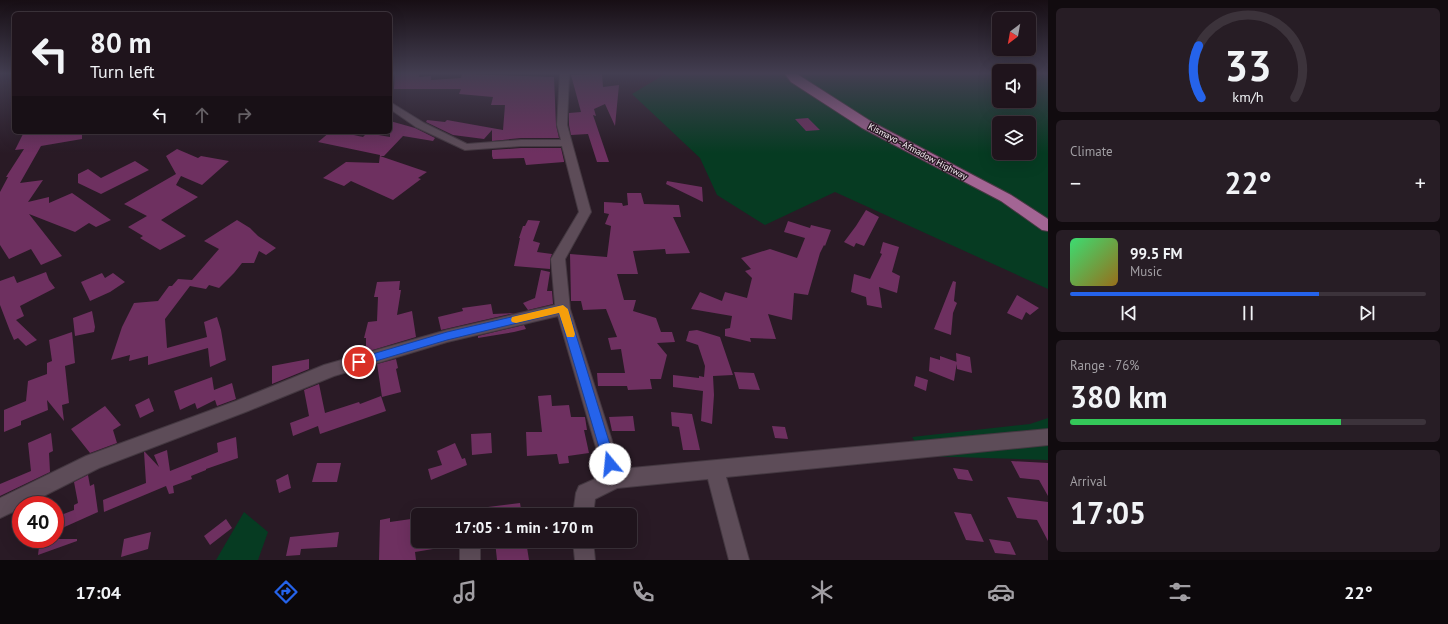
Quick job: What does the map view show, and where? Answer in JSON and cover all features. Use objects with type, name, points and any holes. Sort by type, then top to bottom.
[{"type":"main road","name":"Kismayo - Afmadow Highway","points":[[828,100],[868,125],[1006,198],[1048,226]]},
{"type":"street","points":[[563,100],[562,125],[585,212],[558,259],[563,309],[614,479]]},
{"type":"street","points":[[392,106],[420,125],[465,147],[521,143],[567,143]]},
{"type":"street","points":[[0,508],[92,462],[235,409],[330,370],[447,336],[563,309]]},
{"type":"street","points":[[584,508],[586,493],[614,479],[1048,437]]},
{"type":"street","points":[[715,469],[739,560]]},
{"type":"street","points":[[470,548],[470,560]]},
{"type":"street","points":[[583,548],[584,560]]},
{"type":"green space","points":[[639,100],[992,100],[992,108],[1036,108],[1036,100],[1048,100],[1048,289],[835,192],[765,225],[717,195],[700,158]]},
{"type":"green space","points":[[1048,418],[1048,460],[924,456],[912,437],[1030,424]]},
{"type":"green space","points":[[244,512],[268,532],[258,560],[216,560]]},
{"type":"building","points":[[492,100],[555,100],[556,125],[559,138],[521,138],[492,141],[492,130],[484,139],[453,135],[426,122],[427,120],[445,122],[447,120],[503,130],[505,105],[491,105]]},
{"type":"building","points":[[578,100],[618,100],[615,126],[605,104],[594,109],[596,116],[593,115],[609,162],[597,162],[588,134],[571,135],[569,113],[581,112]]},
{"type":"building","points":[[808,118],[820,130],[806,131],[795,119]]},
{"type":"building","points":[[392,122],[415,128],[435,138],[433,141],[403,136],[384,156],[380,156],[427,172],[418,178],[421,179],[393,200],[351,181],[344,186],[323,178],[346,162],[379,163],[380,155],[318,142],[328,134],[349,134],[363,137],[366,134],[373,134],[390,137],[390,134],[392,134]]},
{"type":"building","points":[[23,134],[82,134],[82,139],[41,146],[20,183],[43,180],[28,202],[49,197],[49,203],[72,193],[111,220],[96,227],[89,223],[75,232],[29,214],[62,256],[41,265],[31,249],[9,259],[0,245],[0,192],[8,177],[6,177],[24,149],[15,150]]},
{"type":"building","points":[[561,148],[564,162],[526,165],[524,158],[493,159],[493,156],[492,159],[492,150]]},
{"type":"building","points":[[177,149],[198,158],[201,156],[229,161],[202,185],[181,176],[176,185],[198,197],[161,220],[186,236],[160,250],[140,238],[143,236],[128,227],[147,216],[124,204],[176,174],[166,156]]},
{"type":"building","points":[[135,161],[149,170],[101,194],[78,183],[78,174],[88,169],[101,178]]},
{"type":"building","points":[[667,181],[702,187],[703,202],[666,184]]},
{"type":"building","points":[[627,193],[641,193],[644,204],[679,205],[681,217],[673,217],[690,253],[666,254],[665,249],[633,251],[638,274],[617,274],[624,300],[636,300],[633,311],[656,318],[661,332],[672,332],[675,342],[657,343],[667,355],[661,379],[650,379],[652,389],[628,390],[627,386],[598,386],[597,373],[625,373],[621,349],[611,350],[608,338],[617,337],[606,309],[583,310],[581,301],[571,301],[570,254],[607,257],[611,226],[605,224],[609,214],[604,213],[604,202],[622,203],[623,206],[628,205]]},
{"type":"building","points":[[866,210],[879,217],[864,246],[856,243],[854,247],[844,242]]},
{"type":"building","points":[[237,220],[276,248],[266,255],[259,251],[254,263],[242,263],[219,288],[209,285],[206,289],[190,286],[165,319],[167,348],[207,337],[204,322],[217,317],[221,330],[226,360],[210,367],[208,348],[148,365],[148,356],[129,361],[130,355],[111,360],[122,327],[134,303],[158,301],[169,286],[172,286],[178,279],[192,280],[219,249],[204,241]]},
{"type":"building","points":[[528,220],[540,221],[533,241],[540,243],[537,252],[552,254],[550,259],[550,269],[514,266],[519,238],[523,226],[525,226]]},
{"type":"building","points":[[788,221],[810,228],[811,225],[831,230],[825,246],[824,245],[820,253],[808,295],[794,293],[792,320],[768,314],[776,339],[750,338],[751,342],[725,336],[725,329],[730,328],[732,316],[691,309],[700,292],[722,301],[725,292],[747,298],[752,278],[745,271],[751,269],[741,258],[770,249],[797,258],[805,238],[784,232]]},
{"type":"building","points":[[883,242],[899,247],[892,272],[900,276],[897,293],[879,287],[882,308],[867,305],[866,297],[851,292],[854,274],[870,279],[882,254],[880,253]]},
{"type":"building","points":[[541,270],[550,272],[547,291],[552,291],[553,304],[528,310],[523,303],[535,298]]},
{"type":"building","points":[[46,272],[49,280],[55,288],[20,306],[24,316],[16,320],[37,340],[26,346],[18,338],[14,340],[10,331],[0,305],[0,281],[14,276],[17,283]]},
{"type":"building","points":[[102,273],[105,278],[113,273],[125,282],[110,292],[90,301],[81,282]]},
{"type":"building","points":[[400,281],[399,290],[401,290],[397,315],[412,311],[416,337],[366,352],[366,338],[364,338],[368,322],[377,321],[378,297],[374,297],[377,282]]},
{"type":"building","points":[[953,281],[956,282],[954,301],[957,303],[953,313],[951,335],[934,329]]},
{"type":"building","points":[[1017,295],[1039,308],[1030,315],[1026,312],[1022,320],[1007,313]]},
{"type":"building","points":[[491,304],[493,314],[514,313],[441,330],[438,317],[463,311],[462,308]]},
{"type":"building","points":[[92,311],[95,327],[94,332],[75,336],[73,318]]},
{"type":"building","points":[[524,325],[526,329],[478,338],[478,336]]},
{"type":"building","points":[[697,330],[720,337],[733,375],[713,376],[714,395],[712,424],[701,421],[703,391],[673,387],[673,375],[699,378],[699,376],[704,377],[705,366],[698,345],[686,341],[689,331]]},
{"type":"building","points":[[72,332],[75,363],[65,366],[69,403],[62,405],[64,421],[47,400],[48,410],[21,421],[21,425],[4,432],[4,410],[26,401],[28,381],[47,374],[47,363],[52,361],[49,340]]},
{"type":"building","points":[[956,353],[970,357],[972,373],[957,369]]},
{"type":"building","points":[[940,356],[957,362],[954,381],[929,371],[930,357],[940,360]]},
{"type":"building","points":[[309,359],[309,369],[272,384],[272,366]]},
{"type":"building","points":[[396,359],[398,368],[396,369],[401,392],[382,397],[377,364]]},
{"type":"building","points":[[734,372],[754,373],[760,390],[739,389]]},
{"type":"building","points":[[916,376],[928,380],[926,391],[914,386]]},
{"type":"building","points":[[212,377],[214,390],[232,383],[236,399],[217,406],[215,400],[197,409],[195,403],[180,410],[174,391]]},
{"type":"building","points":[[319,384],[325,413],[359,402],[360,404],[381,396],[386,411],[320,434],[318,426],[293,436],[290,423],[309,416],[304,390]]},
{"type":"building","points":[[551,395],[552,406],[569,405],[571,417],[585,417],[587,430],[584,430],[589,453],[568,456],[569,463],[559,464],[557,454],[527,456],[526,432],[542,432],[538,396]]},
{"type":"building","points":[[149,398],[154,411],[140,418],[135,405]]},
{"type":"building","points":[[105,406],[121,425],[113,430],[117,443],[90,453],[71,429]]},
{"type":"building","points":[[671,412],[692,414],[700,450],[683,450],[679,427],[672,426]]},
{"type":"building","points":[[633,416],[635,431],[612,431],[609,417]]},
{"type":"building","points":[[772,426],[785,427],[788,439],[775,438]]},
{"type":"building","points":[[51,433],[53,451],[49,453],[50,472],[0,496],[0,484],[31,471],[28,443]]},
{"type":"building","points":[[491,433],[492,453],[472,455],[471,434]]},
{"type":"building","points":[[236,437],[238,458],[191,476],[192,479],[173,486],[174,493],[169,494],[166,486],[104,512],[103,500],[146,483],[144,452],[159,467],[154,455],[167,450],[170,471],[218,452],[217,443]]},
{"type":"building","points":[[455,443],[462,459],[465,458],[467,465],[431,480],[428,469],[442,465],[437,451]]},
{"type":"building","points":[[1011,461],[1048,463],[1048,496],[1039,480],[1020,478]]},
{"type":"building","points":[[317,463],[341,463],[337,482],[312,482]]},
{"type":"building","points":[[953,468],[968,470],[973,481],[958,479]]},
{"type":"building","points":[[288,474],[291,488],[279,493],[276,480]]},
{"type":"building","points":[[88,475],[90,486],[94,484],[98,512],[64,527],[64,514],[74,510],[74,505],[78,503],[74,482]]},
{"type":"building","points":[[1007,497],[1048,502],[1048,541],[1037,520],[1017,518]]},
{"type":"building","points":[[520,503],[521,508],[480,508]]},
{"type":"building","points":[[954,512],[971,514],[984,542],[966,540]]},
{"type":"building","points":[[390,518],[390,522],[411,519],[411,548],[439,548],[415,552],[416,560],[379,560],[380,520]]},
{"type":"building","points":[[226,519],[232,528],[210,545],[204,536]]},
{"type":"building","points":[[151,532],[148,549],[121,557],[124,539]]},
{"type":"building","points":[[339,532],[337,547],[301,549],[300,555],[286,556],[290,537]]},
{"type":"building","points":[[64,539],[77,539],[77,541],[64,546]]},
{"type":"building","points":[[989,539],[1010,542],[1016,555],[995,553]]},
{"type":"building","points":[[39,548],[58,548],[38,555]]},
{"type":"building","points":[[496,548],[527,548],[529,560],[497,560]]},
{"type":"slow traffic","points":[[516,320],[563,309],[571,334]]},
{"type":"route","points":[[359,362],[447,336],[563,309],[610,464]]}]
